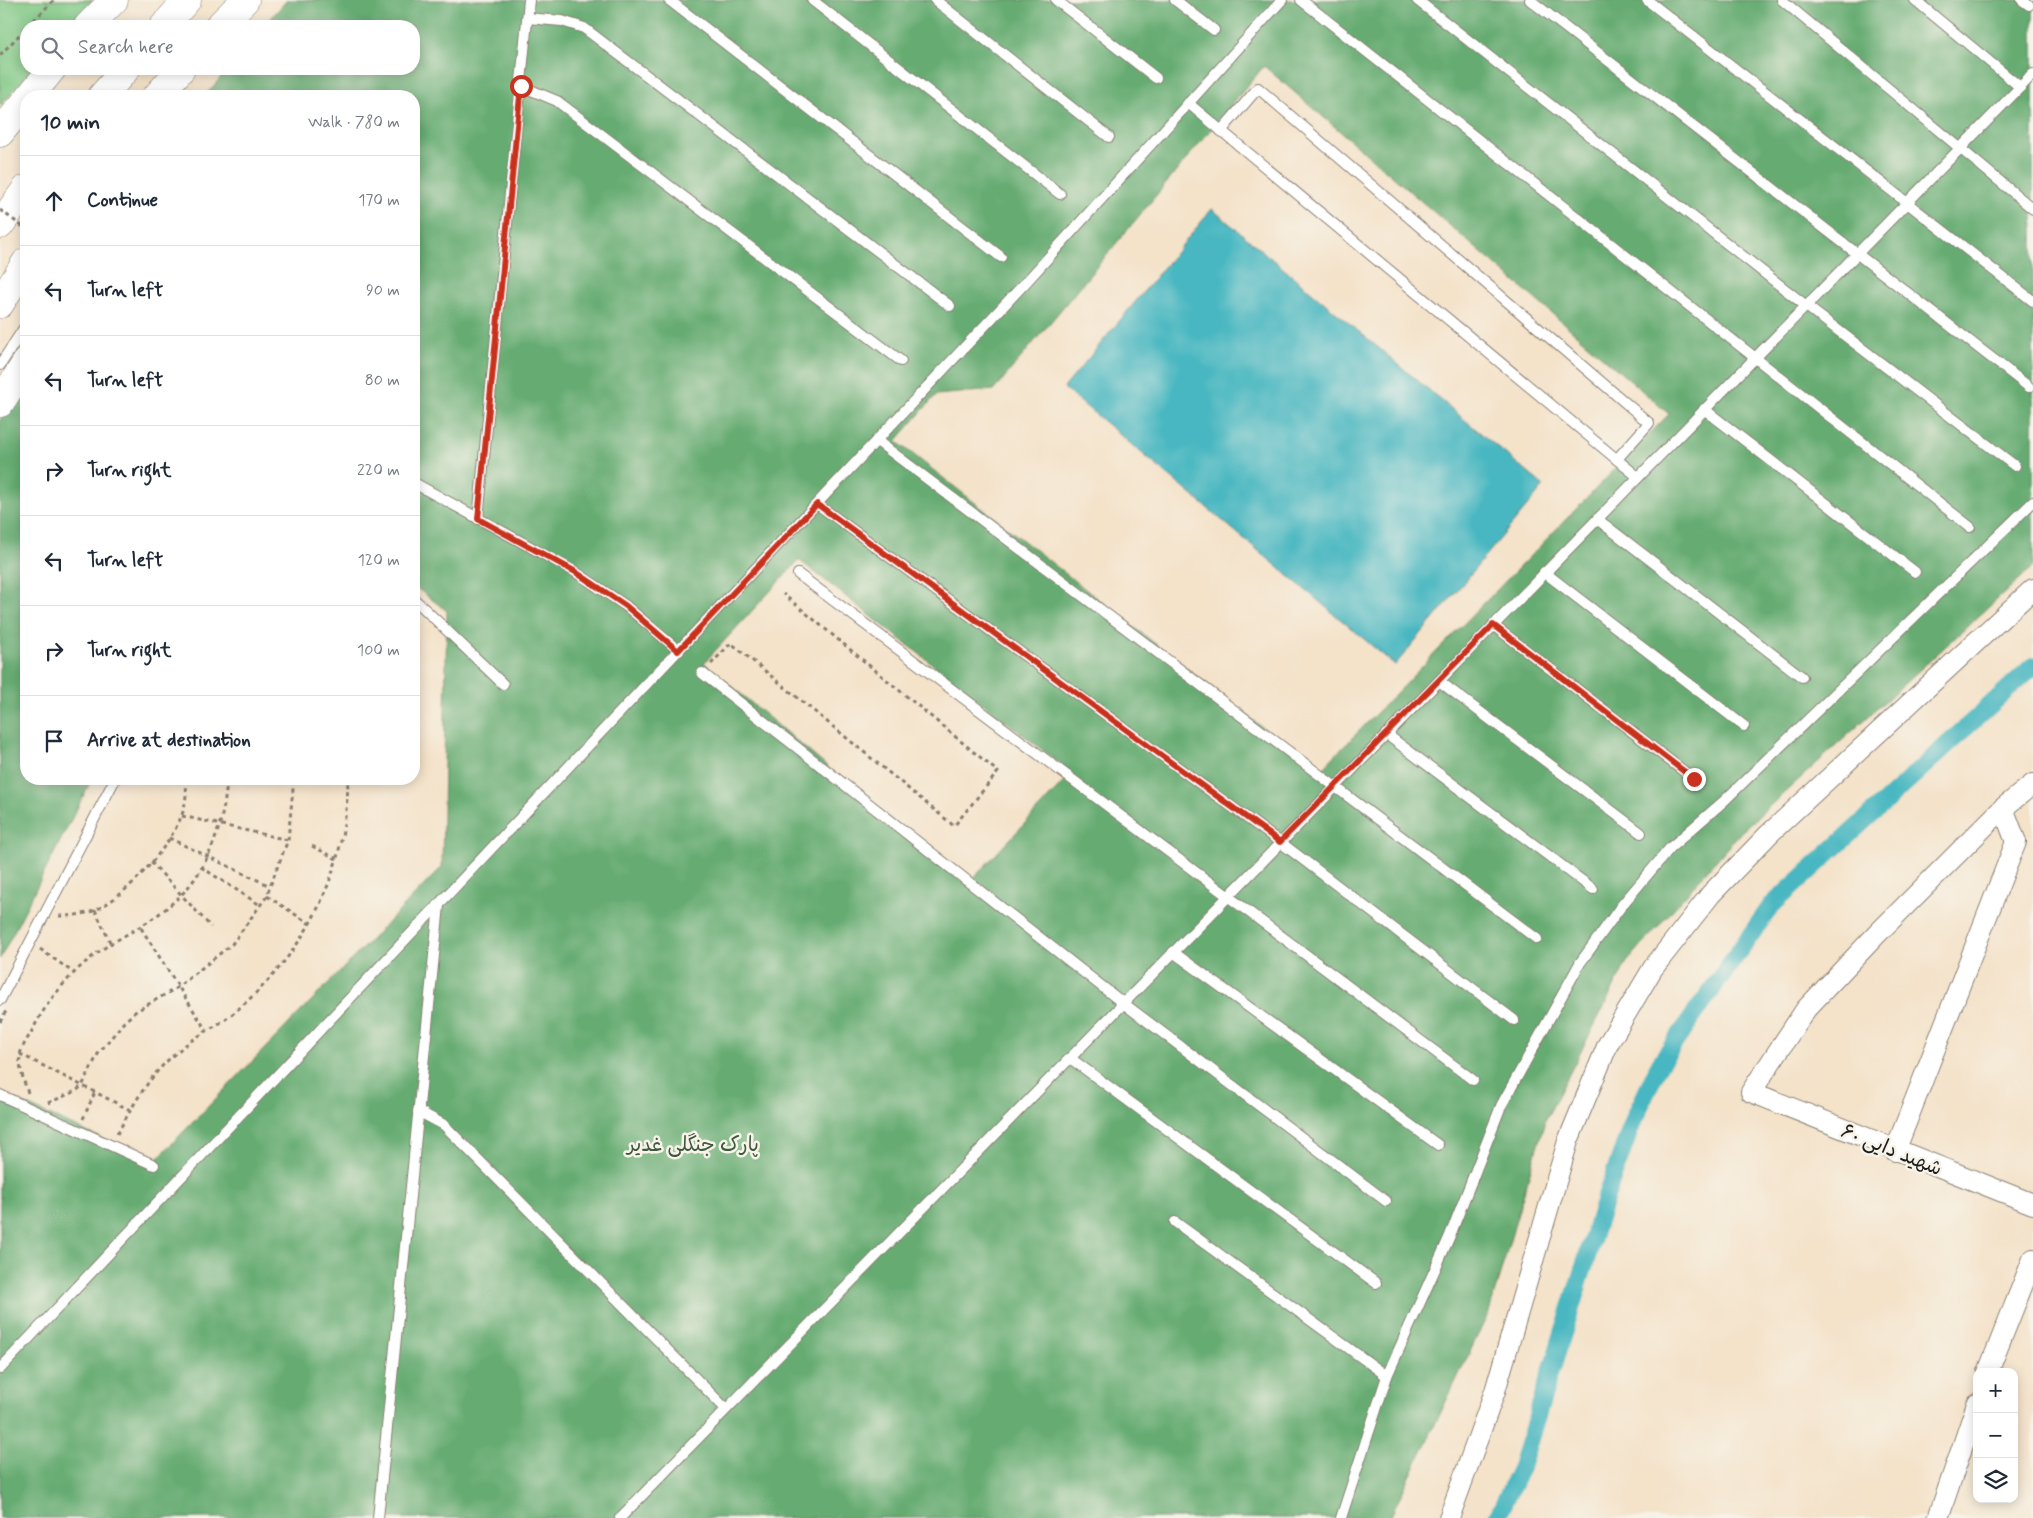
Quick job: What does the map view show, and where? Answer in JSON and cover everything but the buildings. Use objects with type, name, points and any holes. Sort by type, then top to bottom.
[{"type":"highway","points":[[94,20],[114,0]]},
{"type":"highway","points":[[169,20],[187,0]]},
{"type":"highway","points":[[226,20],[245,0]]},
{"type":"highway","points":[[35,90],[47,75]]},
{"type":"highway","points":[[107,90],[121,75]]},
{"type":"highway","points":[[162,90],[176,75]]},
{"type":"highway","points":[[180,90],[189,75]]},
{"type":"highway","points":[[0,132],[20,107]]},
{"type":"highway","points":[[0,225],[20,197]]},
{"type":"highway","points":[[0,304],[20,272]]},
{"type":"highway","points":[[0,402],[19,365]]},
{"type":"street","points":[[1449,1518],[1494,1391],[1568,1141],[1608,1044],[1653,968],[1711,894],[1769,834],[2033,589]]},
{"type":"street","points":[[1895,1150],[2016,842],[2003,808],[2033,784]]},
{"type":"street","name":"شهید دایی ۶۰","points":[[2003,808],[1877,934],[1806,1009],[1751,1092],[2033,1204]]},
{"type":"street","points":[[1990,1368],[2033,1259]]},
{"type":"street","points":[[1938,1518],[1974,1413]]},
{"type":"lane","points":[[478,519],[529,0]]},
{"type":"lane","points":[[669,0],[1001,257]]},
{"type":"lane","points":[[812,0],[1060,194]]},
{"type":"lane","points":[[935,0],[1109,137]]},
{"type":"lane","points":[[1056,0],[1156,78]]},
{"type":"lane","points":[[1175,0],[1214,30]]},
{"type":"lane","points":[[0,1369],[1027,281],[1282,0]]},
{"type":"lane","points":[[1301,0],[1970,527]]},
{"type":"lane","points":[[1417,0],[1805,305],[2015,466]]},
{"type":"lane","points":[[1530,0],[2028,387]]},
{"type":"lane","points":[[1647,0],[2033,301]]},
{"type":"lane","points":[[1782,0],[2033,209]]},
{"type":"lane","points":[[1915,0],[2020,87]]},
{"type":"lane","points":[[527,18],[562,21],[584,28],[950,306]]},
{"type":"lane","points":[[620,1518],[2033,74]]},
{"type":"lane","points":[[521,86],[557,101],[902,361]]},
{"type":"lane","points":[[1221,131],[1258,88],[1648,422],[1617,460]]},
{"type":"lane","points":[[1188,103],[1638,477]]},
{"type":"lane","points":[[1704,409],[1915,572]]},
{"type":"lane","points":[[876,441],[1537,939]]},
{"type":"lane","points":[[420,486],[574,571],[626,606],[678,651]]},
{"type":"lane","points":[[1341,1518],[1387,1376],[1449,1238],[1501,1106],[1580,963],[1622,905],[1670,848],[1724,801],[2033,502]]},
{"type":"lane","points":[[817,504],[1280,842],[1514,1020]]},
{"type":"lane","points":[[1597,519],[1802,677]]},
{"type":"lane","points":[[1544,572],[1744,726]]},
{"type":"lane","points":[[798,574],[1473,1080]]},
{"type":"lane","points":[[420,605],[503,684]]},
{"type":"lane","points":[[1493,625],[1694,779]]},
{"type":"lane","points":[[702,673],[1123,1003],[1386,1201]]},
{"type":"lane","points":[[1439,681],[1641,833]]},
{"type":"lane","points":[[1386,734],[1593,889]]},
{"type":"lane","points":[[0,1000],[112,785]]},
{"type":"lane","points":[[378,1518],[439,906]]},
{"type":"lane","points":[[1173,952],[1438,1145]]},
{"type":"lane","points":[[1070,1058],[1376,1283]]},
{"type":"lane","points":[[0,1095],[154,1165]]},
{"type":"lane","points":[[418,1111],[444,1126],[726,1409]]},
{"type":"lane","points":[[1175,1222],[1387,1376]]},
{"type":"path","points":[[34,20],[54,0]]},
{"type":"path","points":[[0,55],[20,34]]},
{"type":"path","points":[[0,210],[20,224]]},
{"type":"path","points":[[702,673],[731,643],[954,826],[998,772],[783,594]]},
{"type":"path","points":[[56,915],[77,916],[95,910],[124,891],[169,838],[182,816],[187,785]]},
{"type":"path","points":[[28,1096],[20,1066],[20,1054],[39,1017],[74,973],[111,944],[141,928],[181,896],[208,857],[220,823],[226,785]]},
{"type":"path","points":[[46,1104],[76,1091],[82,1086],[98,1054],[124,1022],[147,1003],[178,987],[232,944],[267,896],[288,840],[293,785]]},
{"type":"path","points":[[116,1135],[142,1088],[160,1066],[206,1030],[234,1013],[267,983],[286,962],[310,924],[324,895],[337,859],[344,830],[348,785]]},
{"type":"path","points":[[182,816],[220,823],[288,840]]},
{"type":"path","points":[[169,838],[270,886]]},
{"type":"path","points":[[312,846],[337,859]]},
{"type":"path","points":[[150,862],[212,927]]},
{"type":"path","points":[[201,867],[260,905]]},
{"type":"path","points":[[267,896],[310,924]]},
{"type":"path","points":[[95,910],[111,944]]},
{"type":"path","points":[[141,928],[206,1030]]},
{"type":"path","points":[[40,950],[74,973]]},
{"type":"path","points":[[20,1054],[130,1110]]},
{"type":"green space","points":[[0,0],[93,0],[74,20],[20,20],[20,75],[27,75],[0,106]]},
{"type":"green space","name":"پارک جنگلی غدیر","points":[[287,0],[2033,0],[2033,567],[1741,832],[1627,962],[1545,1121],[1489,1312],[1390,1518],[0,1518],[0,1093],[154,1162],[442,867],[447,611],[420,591],[420,90],[210,90],[223,75],[420,75],[420,20],[269,20]],"holes":[[[1264,66],[1669,414],[1319,772],[896,441],[936,395],[994,390]],[[799,560],[1072,773],[967,885],[704,663]]]},
{"type":"green space","points":[[20,390],[20,785],[89,785],[0,959],[0,420]]},
{"type":"water","points":[[1212,209],[1544,486],[1395,665],[1064,388]]},
{"type":"waterway","points":[[1497,1518],[1521,1467],[1606,1196],[1634,1119],[1660,1063],[1771,906],[2033,666]]},
{"type":"route","points":[[521,86],[478,519],[574,571],[626,606],[678,651],[817,504],[1280,842],[1493,625],[1694,779]]}]
